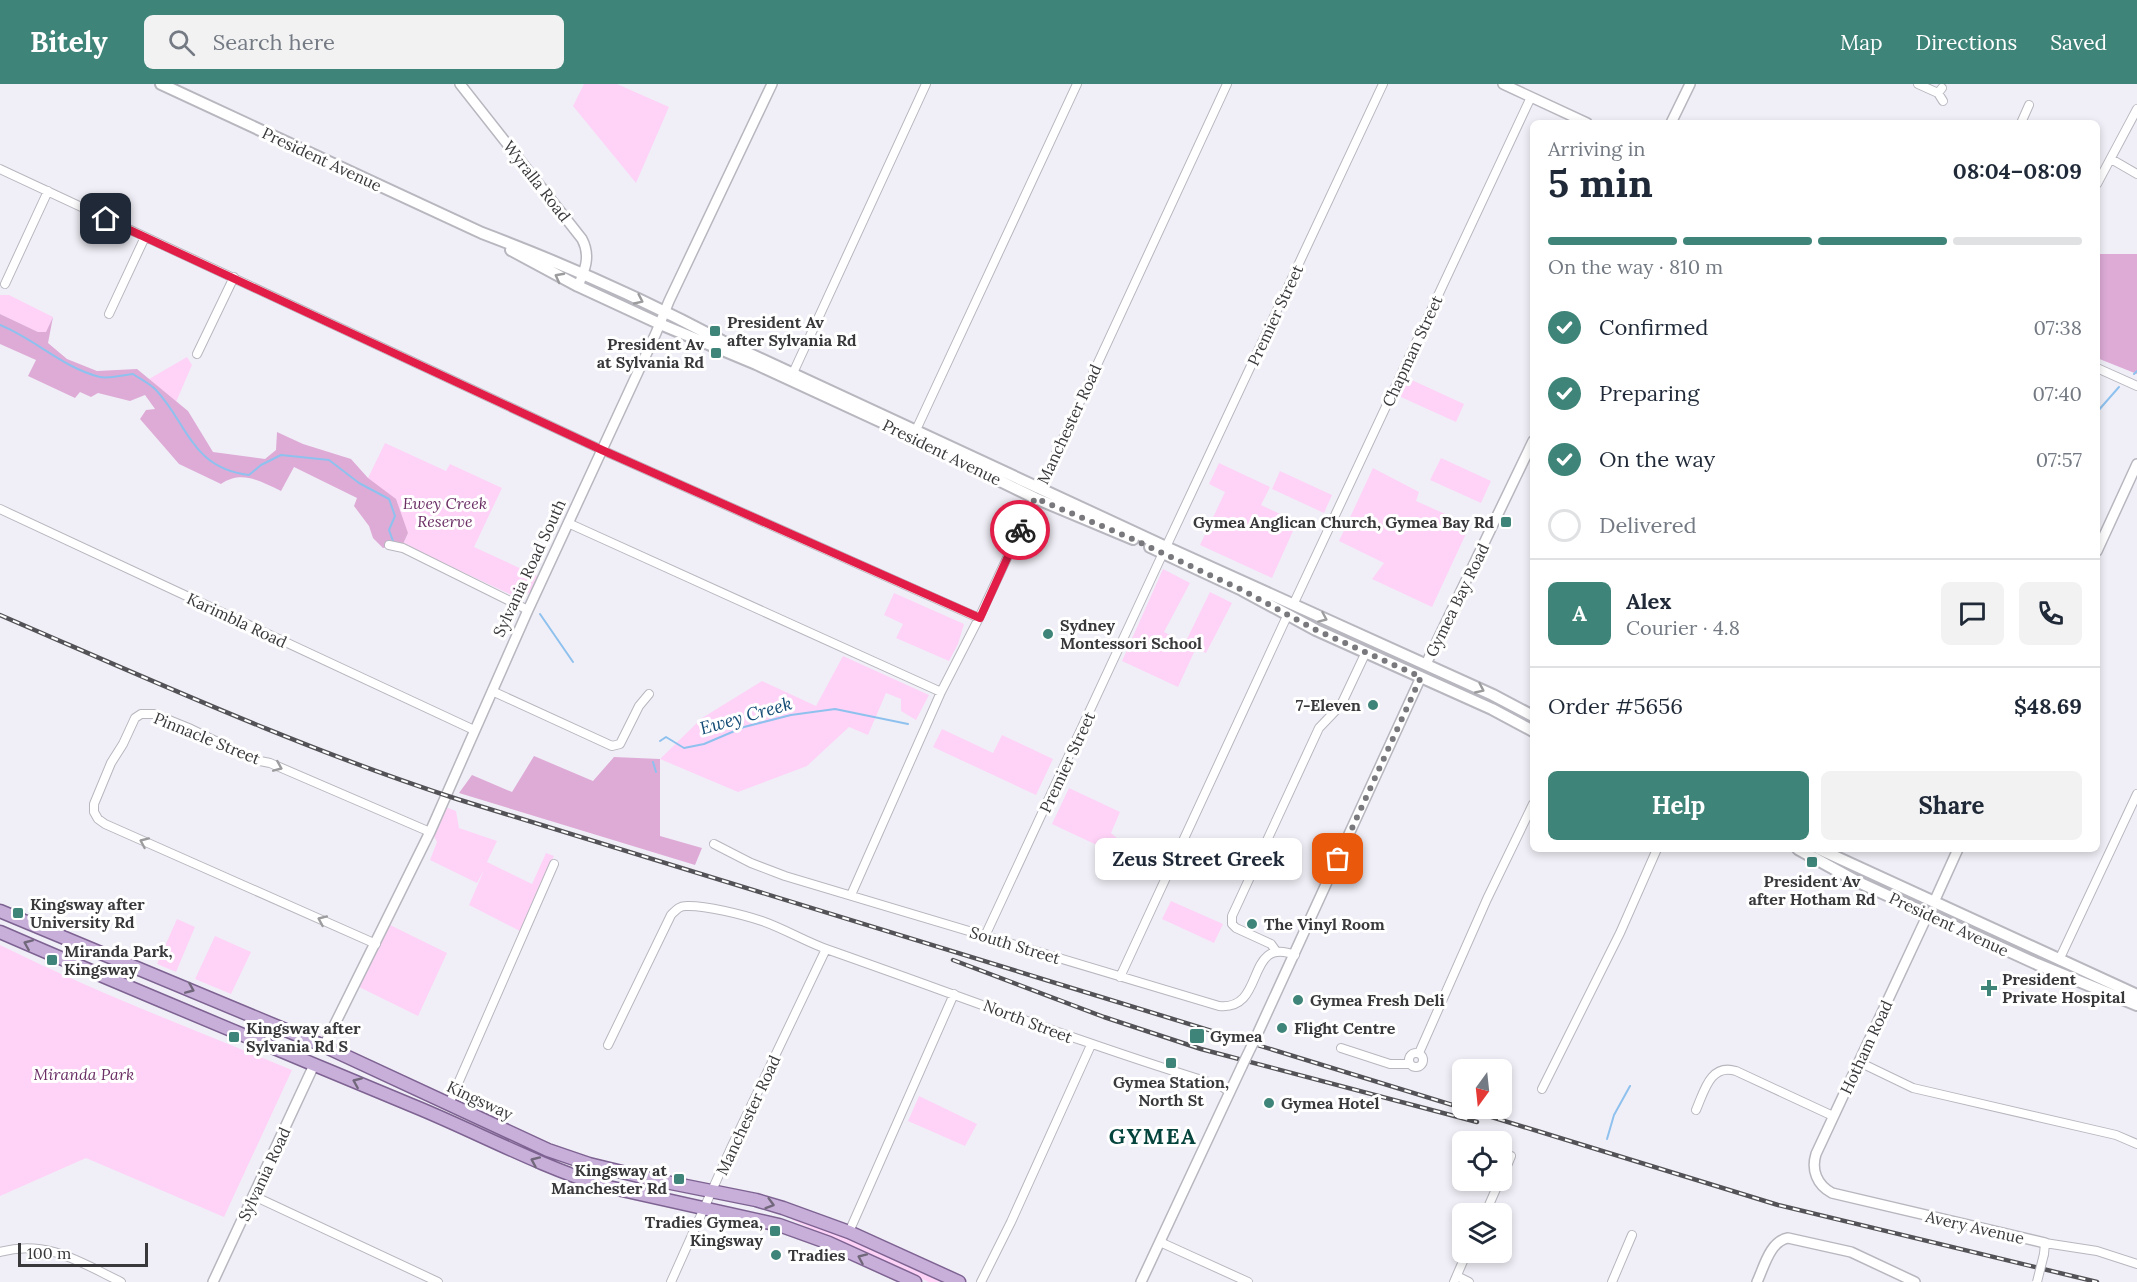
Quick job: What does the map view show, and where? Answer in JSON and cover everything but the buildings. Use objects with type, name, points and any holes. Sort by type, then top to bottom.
[{"type":"main road","name":"President Avenue","points":[[161,84],[482,233],[583,274],[916,430],[1037,493],[1128,537],[1165,550],[1242,590],[1426,664],[1530,714]]},
{"type":"main road","name":"President Avenue","points":[[482,233],[578,286],[660,324],[756,364],[940,449],[993,477],[1037,493]]},
{"type":"main road","name":"President Avenue","points":[[1291,610],[1366,652],[1492,709],[1530,729]]},
{"type":"main road","name":"Gymea Bay Road","points":[[1421,677],[1426,664]]},
{"type":"main road","name":"President Avenue","points":[[1803,852],[1856,881],[2053,971],[2137,1005]]},
{"type":"main road","name":"President Avenue","points":[[1826,852],[2137,995]]},
{"type":"main road","points":[[1928,914],[1934,902]]},
{"type":"main road","name":"Kingsway","points":[[0,911],[324,1046],[548,1150],[589,1164],[783,1208],[849,1232],[958,1282]]},
{"type":"main road","name":"Kingsway","points":[[0,932],[437,1116],[576,1178],[614,1189],[753,1218],[805,1234],[915,1282]]},
{"type":"main road","points":[[2053,971],[2059,960]]},
{"type":"main road","name":"Sylvania Road South","points":[[314,1065],[324,1046]]},
{"type":"street","name":"Wyralla Road","points":[[460,84],[578,231],[586,248],[587,261],[578,286]]},
{"type":"street","name":"Sylvania Road South","points":[[324,1046],[430,832],[664,312],[772,84]]},
{"type":"street","points":[[793,373],[926,84]]},
{"type":"street","points":[[916,430],[1077,84]]},
{"type":"street","name":"Manchester Road","points":[[851,895],[941,692],[980,618],[1227,84]]},
{"type":"street","name":"Premier Street","points":[[985,936],[1383,84]]},
{"type":"street","points":[[1503,84],[1581,120]]},
{"type":"street","points":[[1672,120],[1690,84]]},
{"type":"street","points":[[1918,84],[1940,91],[1943,100]]},
{"type":"street","name":"Chapman Street","points":[[1120,978],[1531,97]]},
{"type":"street","points":[[2022,120],[2029,105]]},
{"type":"street","points":[[2100,179],[2137,109]]},
{"type":"street","points":[[2111,159],[2137,174]]},
{"type":"street","points":[[0,169],[602,450],[980,618]]},
{"type":"street","points":[[5,284],[48,191]]},
{"type":"street","points":[[109,314],[145,237]]},
{"type":"street","points":[[198,354],[234,277]]},
{"type":"street","points":[[2100,369],[2137,386]]},
{"type":"street","name":"Gymea Bay Road","points":[[1426,664],[1528,463]]},
{"type":"street","points":[[2100,544],[2137,464]]},
{"type":"street","name":"Karimbla Road","points":[[0,509],[474,730]]},
{"type":"street","points":[[568,523],[941,692]]},
{"type":"street","points":[[388,545],[403,548],[421,556],[528,610]]},
{"type":"street","points":[[1294,955],[1276,951],[1271,944],[1236,928],[1232,924],[1233,914],[1319,728],[1341,705],[1366,652]]},
{"type":"street","name":"Gymea Bay Road","points":[[1141,1282],[1421,677]]},
{"type":"street","points":[[492,691],[616,746],[620,744],[639,706],[649,694]]},
{"type":"street","name":"Pinnacle Street","points":[[376,944],[98,819],[94,812],[94,804],[116,755],[135,718],[141,714],[154,714],[255,760],[270,763],[430,832]]},
{"type":"street","points":[[2059,960],[2137,794]]},
{"type":"street","points":[[1410,1064],[1411,1056],[1419,1053],[1487,898],[1530,810]]},
{"type":"street","name":"South Street","points":[[714,844],[750,863],[785,876],[1120,978],[1227,1007],[1241,1001],[1250,987],[1257,968],[1276,951]]},
{"type":"street","points":[[1542,1089],[1615,944],[1656,852]]},
{"type":"street","points":[[1934,902],[1957,852]]},
{"type":"street","points":[[449,1104],[554,864]]},
{"type":"street","name":"North Street","points":[[608,1045],[671,915],[678,908],[704,907],[761,921],[826,948],[1091,1045],[1221,1086],[1230,1092]]},
{"type":"street","name":"Hotham Road","points":[[1818,1181],[1814,1170],[1814,1160],[1928,914]]},
{"type":"street","name":"Manchester Road","points":[[671,1282],[826,948]]},
{"type":"street","points":[[849,1232],[954,994]]},
{"type":"street","points":[[981,1282],[1016,1212],[1091,1045]]},
{"type":"street","points":[[1341,1047],[1390,1064],[1410,1064],[1414,1068],[1422,1066],[1424,1060],[1419,1053]]},
{"type":"street","points":[[1859,1062],[1913,1088],[2116,1135],[2137,1144]]},
{"type":"street","name":"Sylvania Road","points":[[213,1282],[314,1065]]},
{"type":"street","points":[[1696,1110],[1709,1080],[1716,1072],[1725,1069],[1736,1071],[1833,1116]]},
{"type":"street","name":"Avery Avenue","points":[[1818,1181],[1827,1190],[1851,1198],[2045,1243],[2097,1251],[2137,1264]]},
{"type":"street","points":[[254,1196],[438,1282]]},
{"type":"street","points":[[1612,1282],[1632,1235]]},
{"type":"street","points":[[1757,1282],[1771,1252],[1780,1240],[1788,1238],[1835,1247],[1858,1255],[1914,1282]]},
{"type":"street","points":[[1160,1242],[1248,1282]]},
{"type":"street","points":[[2037,1282],[2045,1243]]},
{"type":"street","points":[[0,1252],[26,1248],[46,1249],[70,1257],[120,1282]]},
{"type":"street","points":[[1462,1263],[1455,1279],[1469,1282]]},
{"type":"green space","points":[[584,84],[617,84],[669,107],[636,183],[573,106]]},
{"type":"green space","points":[[0,295],[9,295],[53,317],[46,332],[38,332],[0,314]]},
{"type":"green space","points":[[187,357],[192,365],[176,402],[149,379]]},
{"type":"green space","points":[[1401,375],[1464,404],[1456,422],[1392,393]]},
{"type":"green space","name":"Ewey Creek Reserve","points":[[385,443],[446,471],[450,464],[502,488],[474,547],[537,576],[527,594],[516,597],[403,544],[408,533],[368,478]]},
{"type":"green space","points":[[1441,458],[1491,481],[1481,503],[1430,480]]},
{"type":"green space","points":[[1219,463],[1270,487],[1261,505],[1297,522],[1272,578],[1200,545],[1225,492],[1209,484]]},
{"type":"green space","points":[[1373,468],[1419,492],[1416,501],[1470,525],[1432,607],[1372,579],[1384,563],[1339,541]]},
{"type":"green space","points":[[1280,471],[1332,495],[1324,513],[1272,489]]},
{"type":"green space","points":[[1163,569],[1190,583],[1164,632],[1185,643],[1210,592],[1232,603],[1206,653],[1196,648],[1178,687],[1122,661]]},
{"type":"green space","points":[[894,593],[964,624],[958,644],[949,661],[896,638],[903,624],[884,615]]},
{"type":"green space","points":[[843,656],[929,695],[916,720],[901,711],[901,699],[886,693],[868,735],[849,727],[807,766],[738,792],[660,759],[702,718],[762,681],[816,706]]},
{"type":"green space","points":[[942,729],[993,753],[1002,735],[1053,759],[1036,795],[933,747]]},
{"type":"green space","points":[[1069,788],[1120,812],[1111,833],[1132,851],[1159,865],[1151,880],[1122,865],[1103,848],[1052,824]]},
{"type":"green space","points":[[443,806],[456,811],[459,828],[497,841],[487,862],[532,884],[546,853],[554,856],[520,931],[469,905],[484,870],[477,883],[430,860],[437,842],[432,832]]},
{"type":"green space","points":[[1171,901],[1223,924],[1214,943],[1162,919]]},
{"type":"green space","points":[[177,919],[195,927],[176,972],[157,964]]},
{"type":"green space","points":[[386,923],[447,953],[418,1016],[355,985]]},
{"type":"green space","points":[[215,936],[251,952],[231,994],[195,979]]},
{"type":"green space","name":"Miranda Park","points":[[0,945],[109,995],[292,1070],[224,1217],[86,1158],[0,1196]]},
{"type":"green space","points":[[919,1096],[977,1124],[965,1146],[908,1121]]},
{"type":"green space","points":[[792,1218],[839,1235],[941,1282],[929,1282],[792,1220]]},
{"type":"shaded area","points":[[2100,254],[2137,254],[2137,374],[2100,359]]},
{"type":"shaded area","points":[[0,314],[38,332],[46,332],[53,317],[48,343],[67,359],[97,371],[137,369],[188,411],[213,452],[265,459],[276,450],[277,432],[303,444],[351,459],[368,478],[396,499],[408,533],[403,544],[383,548],[373,538],[369,526],[354,506],[357,498],[294,467],[281,491],[244,477],[221,484],[179,464],[140,419],[146,410],[155,409],[145,395],[130,401],[98,393],[91,397],[80,392],[75,398],[28,376],[36,360],[0,344]]},
{"type":"shaded area","points":[[534,756],[593,781],[614,757],[660,759],[660,836],[702,848],[695,865],[459,793],[472,775],[512,792]]},
{"type":"waterway","name":"Ewey Creek","points":[[0,325],[87,373],[100,377],[133,374],[156,390],[203,454],[214,464],[230,471],[249,475],[261,465],[281,455],[329,460],[359,483],[389,499],[395,516],[389,530],[393,541]]},
{"type":"waterway","points":[[2134,374],[2137,371]]},
{"type":"waterway","points":[[2100,409],[2119,387]]},
{"type":"waterway","name":"Ewey Creek","points":[[540,614],[573,662]]},
{"type":"waterway","name":"Ewey Creek","points":[[660,741],[666,737],[684,748],[704,744],[744,727],[791,715],[835,709],[908,724]]},
{"type":"waterway","points":[[653,762],[656,772]]},
{"type":"waterway","points":[[1607,1139],[1614,1115],[1630,1086]]},
{"type":"railway","points":[[0,615],[283,736],[457,799],[1778,1205],[2097,1282]]},
{"type":"railway","points":[[953,960],[1104,1017],[1201,1049],[1477,1122]]},
{"type":"way so far","points":[[1020,530],[1035,498],[1163,553],[1242,590],[1316,630],[1421,677],[1338,859]]},
{"type":"place","name":"President Av after Sylvania Rd","points":[[715,331]]},
{"type":"place","name":"President Av at Sylvania Rd","points":[[716,353]]},
{"type":"place","name":"Gymea Anglican Church, Gymea Bay Rd","points":[[1506,522]]},
{"type":"place","name":"Sydney Montessori School","points":[[1048,634]]},
{"type":"place","name":"7-Eleven","points":[[1373,705]]},
{"type":"place","name":"Zeus Street Greek","points":[[1338,859]]},
{"type":"place","name":"President Av after Hotham Rd","points":[[1812,862]]},
{"type":"place","name":"Kingsway after University Rd","points":[[18,913]]},
{"type":"place","name":"The Vinyl Room","points":[[1252,924]]},
{"type":"place","name":"Miranda Park, Kingsway","points":[[52,960]]},
{"type":"place","name":"President Private Hospital","points":[[1989,988]]},
{"type":"place","name":"Gymea Fresh Deli","points":[[1298,1000]]},
{"type":"place","name":"Flight Centre","points":[[1282,1028]]},
{"type":"place","name":"Gymea","points":[[1197,1036]]},
{"type":"place","name":"Kingsway after Sylvania Rd S","points":[[234,1037]]},
{"type":"place","name":"Gymea Station, North St","points":[[1171,1063]]},
{"type":"place","name":"Gymea Hotel","points":[[1269,1103]]},
{"type":"place","name":"Kingsway at Manchester Rd","points":[[679,1179]]},
{"type":"place","name":"Tradies Gymea, Kingsway","points":[[775,1231]]},
{"type":"place","name":"Tradies","points":[[776,1255]]},
{"type":"district","name":"GYMEA","points":[[1153,1136]]},
{"type":"route","points":[[106,219],[602,450],[980,618],[1020,530]]}]
